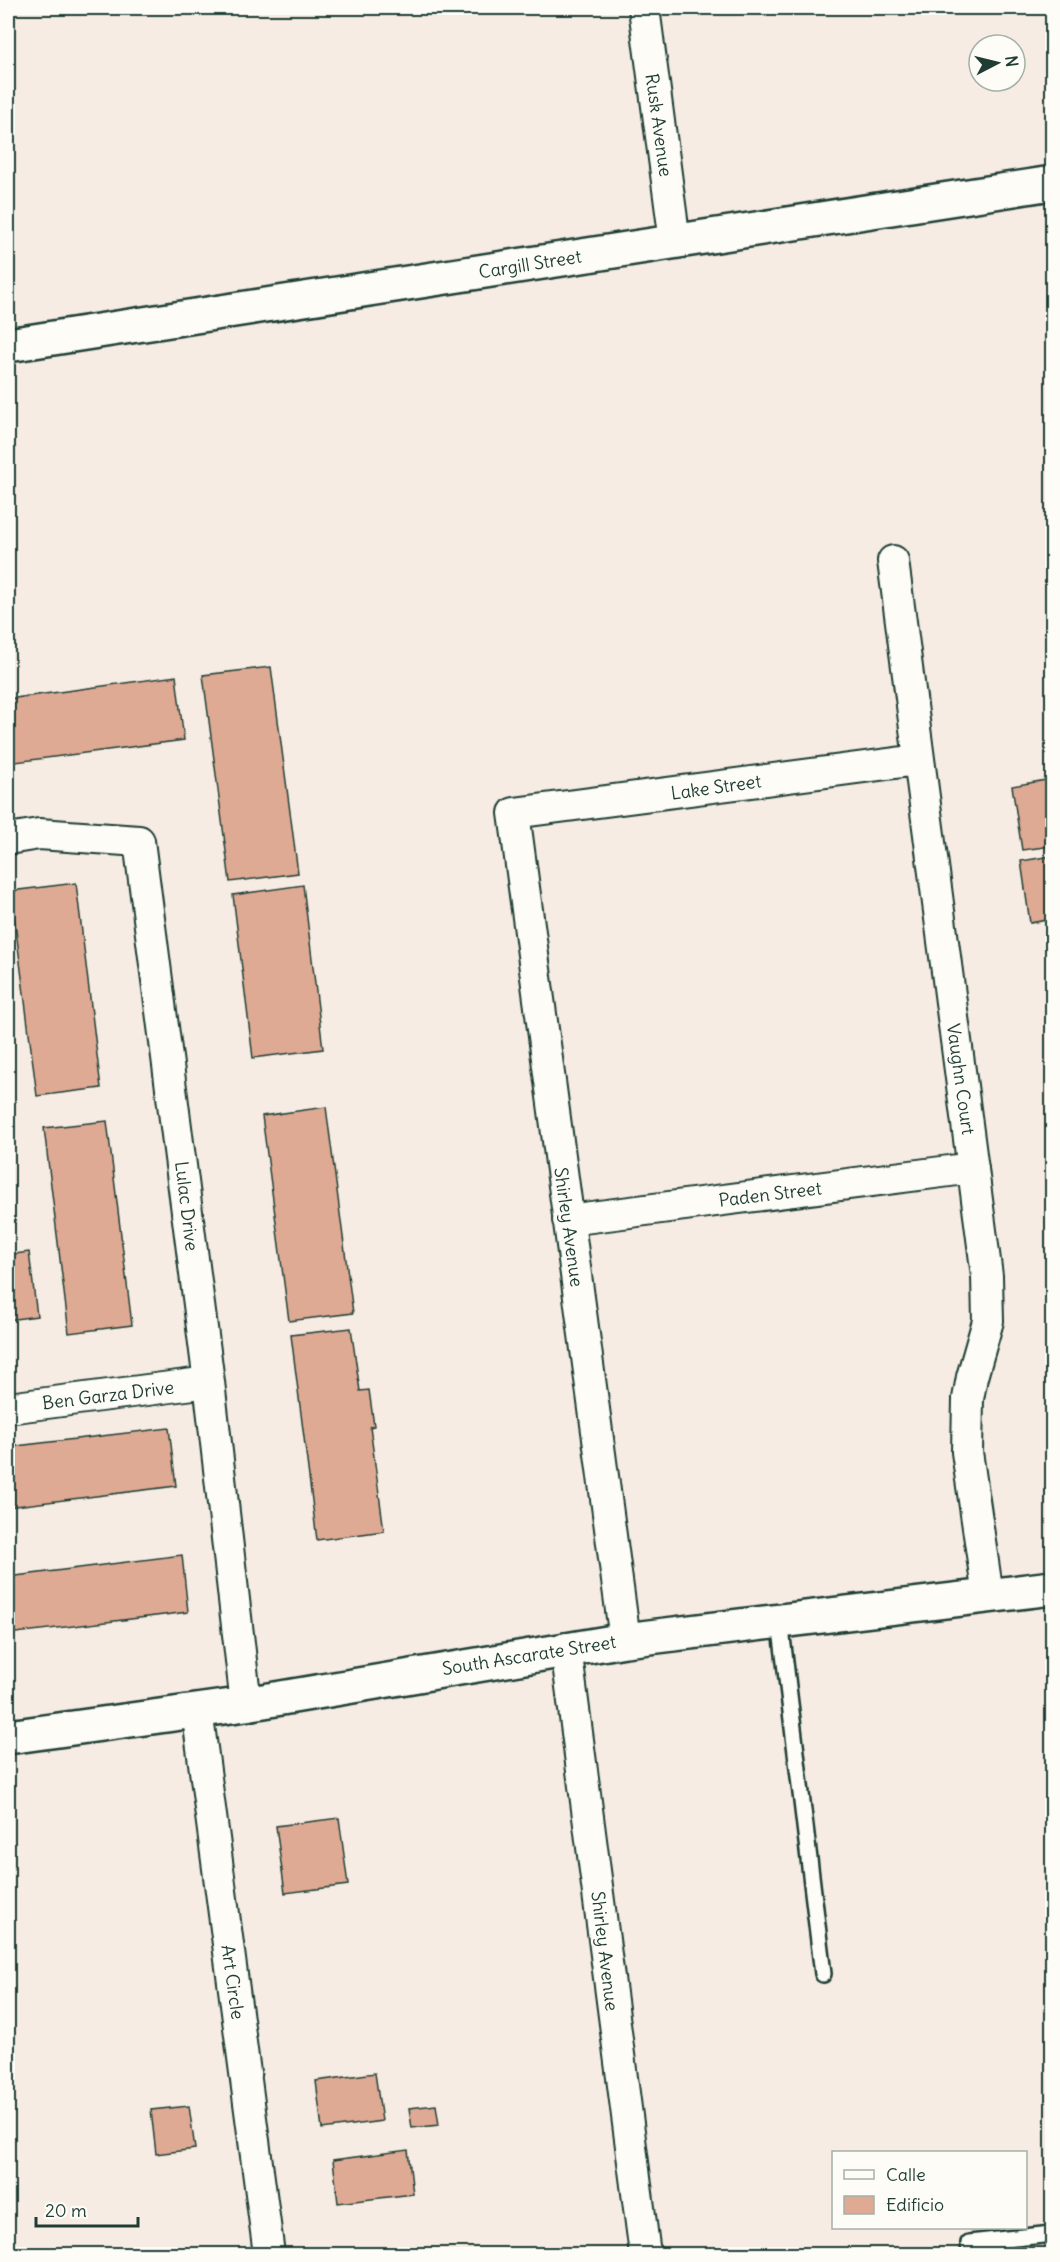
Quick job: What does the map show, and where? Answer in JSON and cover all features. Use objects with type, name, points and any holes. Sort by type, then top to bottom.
[{"type":"street","name":"Rusk Avenue","points":[[644,8],[675,242]]},
{"type":"street","name":"Cargill Street","points":[[8,345],[1053,183]]},
{"type":"street","name":"Vaughn Court","points":[[893,561],[987,1276],[988,1321],[968,1399],[967,1452],[988,1596]]},
{"type":"street","name":"Lake Street","points":[[514,813],[918,760]]},
{"type":"street","name":"Shirley Avenue","points":[[514,813],[625,1640]]},
{"type":"street","name":"Lulac Drive","points":[[8,839],[39,834],[139,841],[209,1382],[246,1704]]},
{"type":"street","name":"Paden Street","points":[[568,1220],[973,1168]]},
{"type":"street","name":"Ben Garza Drive","points":[[8,1408],[209,1382]]},
{"type":"street","name":"South Ascarate Street","points":[[8,1737],[246,1704],[566,1648],[1053,1588]]},
{"type":"street","name":"Shirley Avenue","points":[[566,1648],[645,2254]]},
{"type":"street","name":"Art Circle","points":[[196,1710],[269,2254]]},
{"type":"lane","points":[[780,1621],[823,1974]]},
{"type":"lane","points":[[970,2254],[969,2243],[1053,2234]]},
{"type":"building","points":[[271,667],[298,873],[230,882],[203,675]]},
{"type":"building","points":[[176,676],[184,740],[8,763],[8,699]]},
{"type":"building","points":[[1052,779],[1052,846],[1022,850],[1012,786]]},
{"type":"building","points":[[1052,856],[1052,919],[1030,923],[1021,861]]},
{"type":"building","points":[[76,883],[101,1088],[37,1096],[11,891]]},
{"type":"building","points":[[303,885],[323,1049],[253,1058],[233,895]]},
{"type":"building","points":[[326,1107],[353,1313],[289,1321],[262,1116]]},
{"type":"building","points":[[107,1121],[132,1325],[69,1333],[44,1128]]},
{"type":"building","points":[[29,1252],[37,1316],[8,1320],[8,1255]]},
{"type":"building","points":[[351,1328],[360,1391],[369,1390],[374,1426],[370,1427],[384,1531],[317,1540],[291,1335]]},
{"type":"building","points":[[169,1428],[176,1486],[8,1507],[8,1447]]},
{"type":"building","points":[[182,1555],[188,1612],[8,1634],[8,1577]]},
{"type":"building","points":[[339,1818],[348,1885],[285,1893],[276,1826]]},
{"type":"building","points":[[375,2073],[382,2121],[322,2129],[316,2081]]},
{"type":"building","points":[[436,2105],[439,2125],[412,2128],[409,2108]]},
{"type":"building","points":[[189,2106],[195,2149],[156,2154],[151,2110]]},
{"type":"building","points":[[408,2150],[413,2194],[338,2203],[333,2160]]}]
